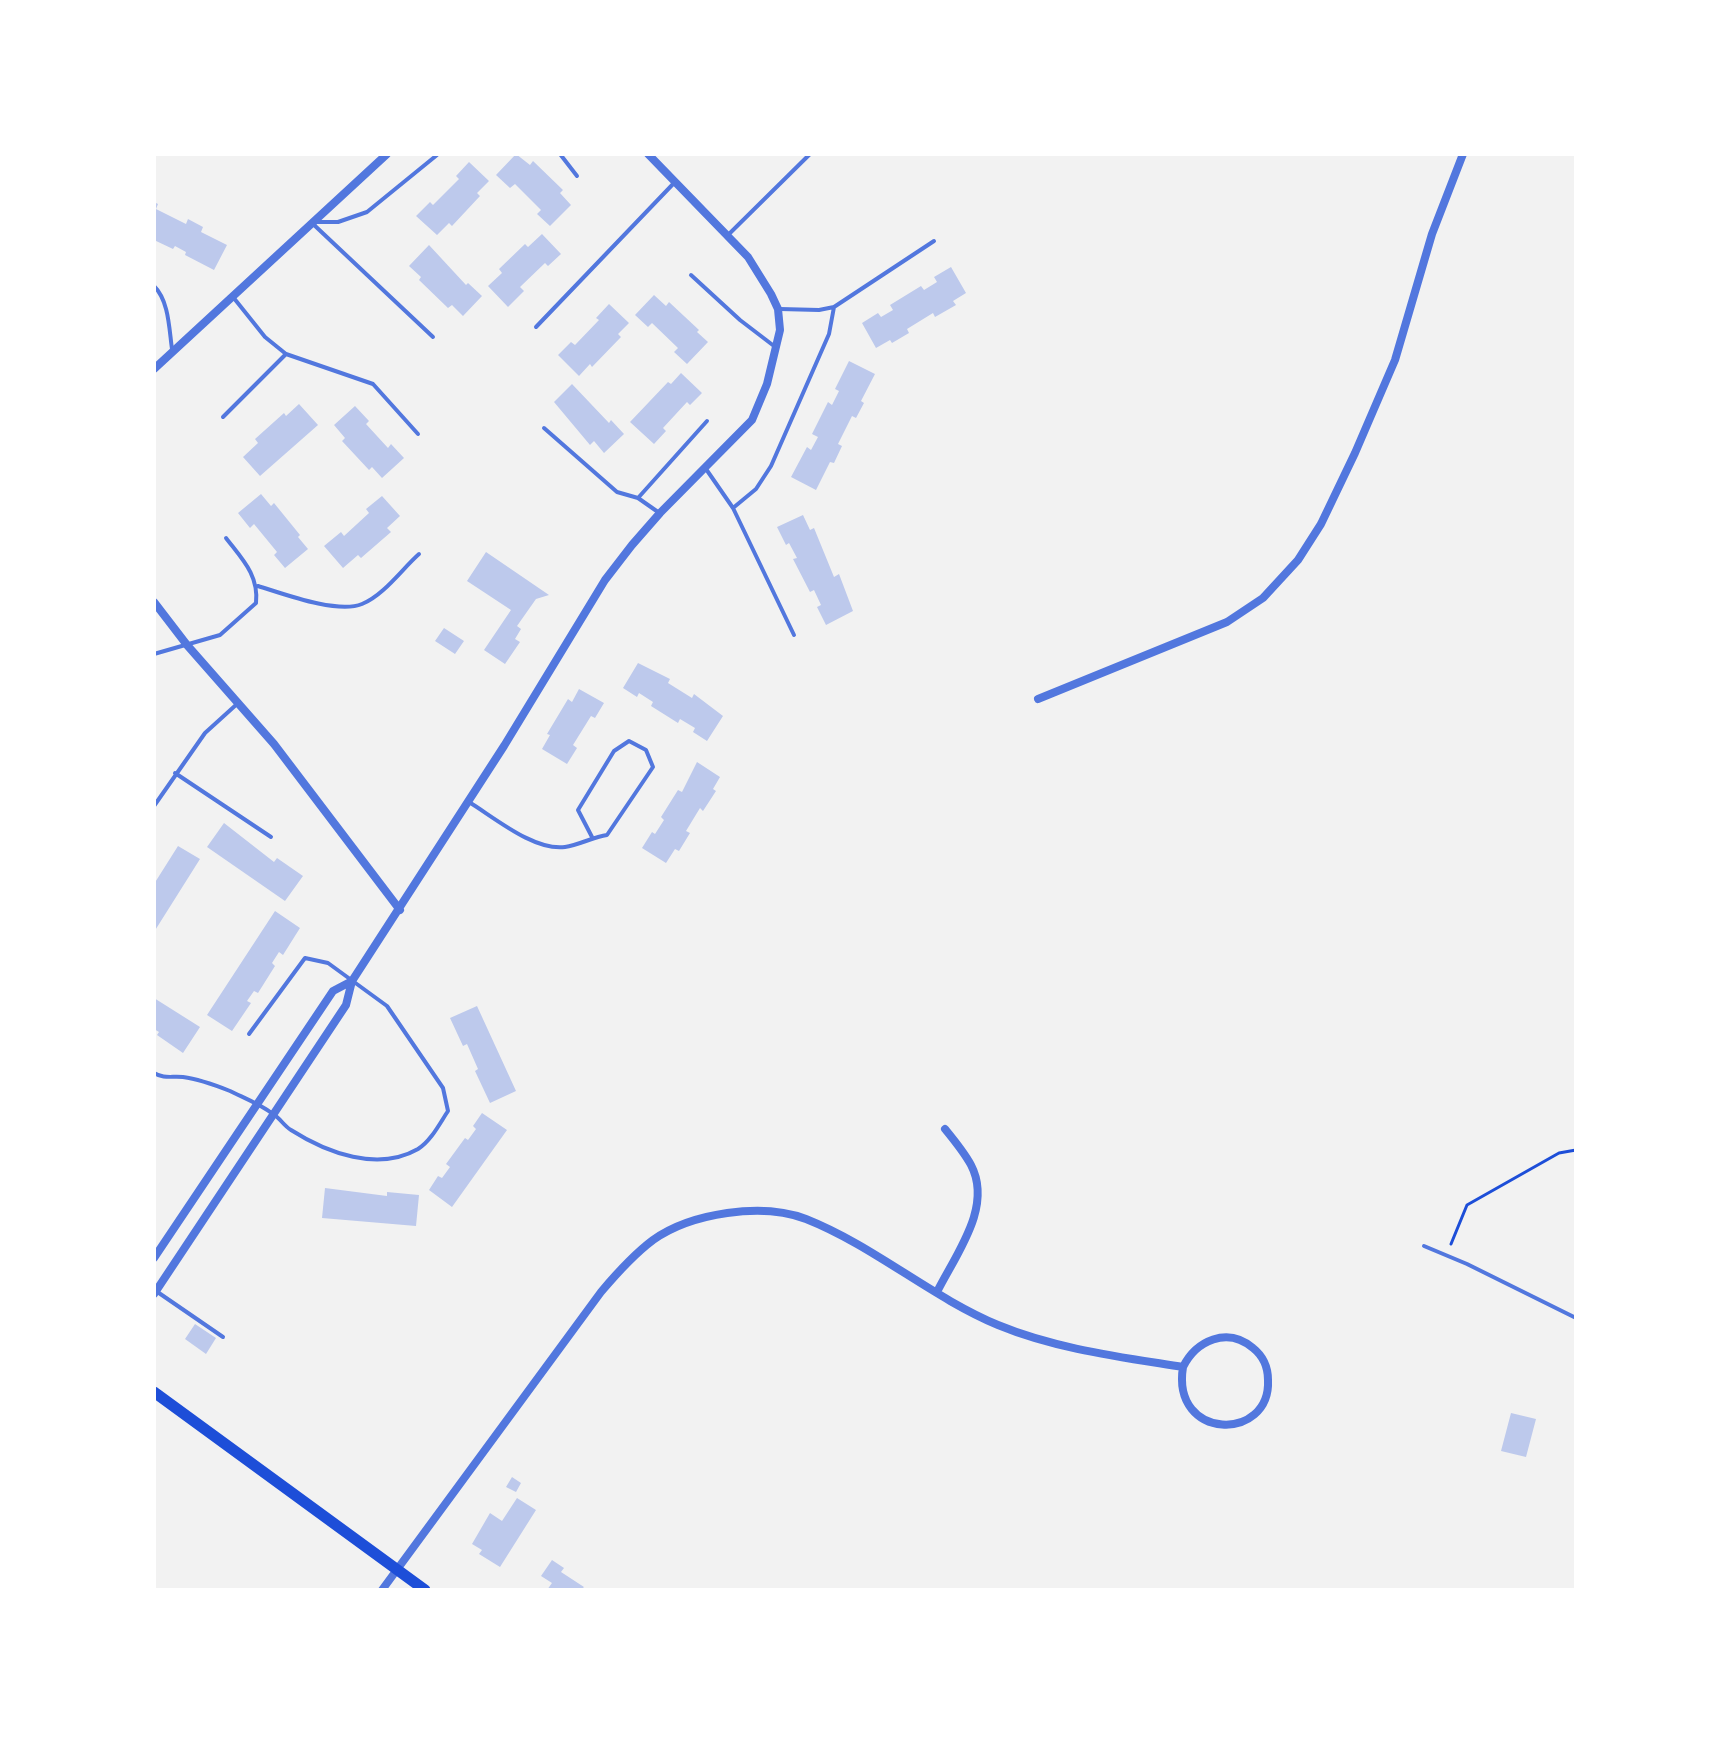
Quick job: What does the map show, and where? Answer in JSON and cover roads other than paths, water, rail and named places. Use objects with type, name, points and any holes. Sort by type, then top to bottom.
[{"type":"main road","points":[[154,1392],[425,1590]]},
{"type":"street","points":[[154,369],[387,154]]},
{"type":"street","points":[[155,1293],[346,1005],[352,981],[469,802],[573,637],[605,580],[660,513],[752,420],[767,384],[776,348],[780,330],[778,309],[748,257],[648,154]]},
{"type":"street","points":[[1038,699],[1227,622],[1263,598],[1298,560],[1328,510],[1395,360],[1432,234],[1463,154]]},
{"type":"street","points":[[154,602],[187,645],[274,744],[400,910]]},
{"type":"street","points":[[154,1258],[333,991],[352,981]]},
{"type":"street","points":[[937,1292],[975,1215],[979,1190],[970,1163],[945,1129]]},
{"type":"street","points":[[382,1590],[627,1261],[656,1238],[691,1222],[730,1212],[766,1212],[802,1218],[832,1231],[1000,1326],[1090,1352],[1183,1367]]},
{"type":"street","points":[[1227,1337],[1241,1340],[1253,1347],[1268,1371],[1269,1385],[1265,1399],[1245,1421],[1216,1425],[1191,1410],[1183,1397],[1180,1382],[1183,1367],[1189,1355],[1200,1345],[1227,1337]]},
{"type":"lane","points":[[560,154],[577,176]]},
{"type":"lane","points":[[728,235],[810,154]]},
{"type":"lane","points":[[311,222],[338,222],[367,212],[437,155]]},
{"type":"lane","points":[[536,327],[676,182]]},
{"type":"lane","points":[[311,222],[433,337]]},
{"type":"lane","points":[[778,309],[819,310],[834,307],[934,241]]},
{"type":"lane","points":[[691,275],[776,348]]},
{"type":"lane","points":[[154,286],[159,291],[168,316],[172,351]]},
{"type":"lane","points":[[232,295],[265,337],[286,354],[373,384],[418,434]]},
{"type":"lane","points":[[733,508],[756,489],[771,466],[829,334],[834,307]]},
{"type":"lane","points":[[223,417],[286,354]]},
{"type":"lane","points":[[638,498],[707,421]]},
{"type":"lane","points":[[544,428],[617,492],[638,498],[660,513]]},
{"type":"lane","points":[[706,469],[733,508],[794,635]]},
{"type":"lane","points":[[154,654],[220,635],[256,603],[258,586],[226,538]]},
{"type":"lane","points":[[258,586],[338,606],[361,604],[381,590],[419,554]]},
{"type":"lane","points":[[154,806],[205,733],[238,702]]},
{"type":"lane","points":[[469,802],[542,847],[566,847],[607,835],[653,767],[646,750],[629,741],[614,751],[578,810],[592,837]]},
{"type":"lane","points":[[175,773],[271,837]]},
{"type":"lane","points":[[154,1073],[162,1078],[184,1077],[214,1084],[257,1104],[274,1114],[289,1129],[324,1147],[363,1160],[389,1159],[419,1148],[448,1111],[443,1088],[387,1006],[328,963],[305,958],[249,1034]]},
{"type":"lane","points":[[1424,1246],[1576,1318]]},
{"type":"lane","points":[[155,1293],[223,1337]]}]
